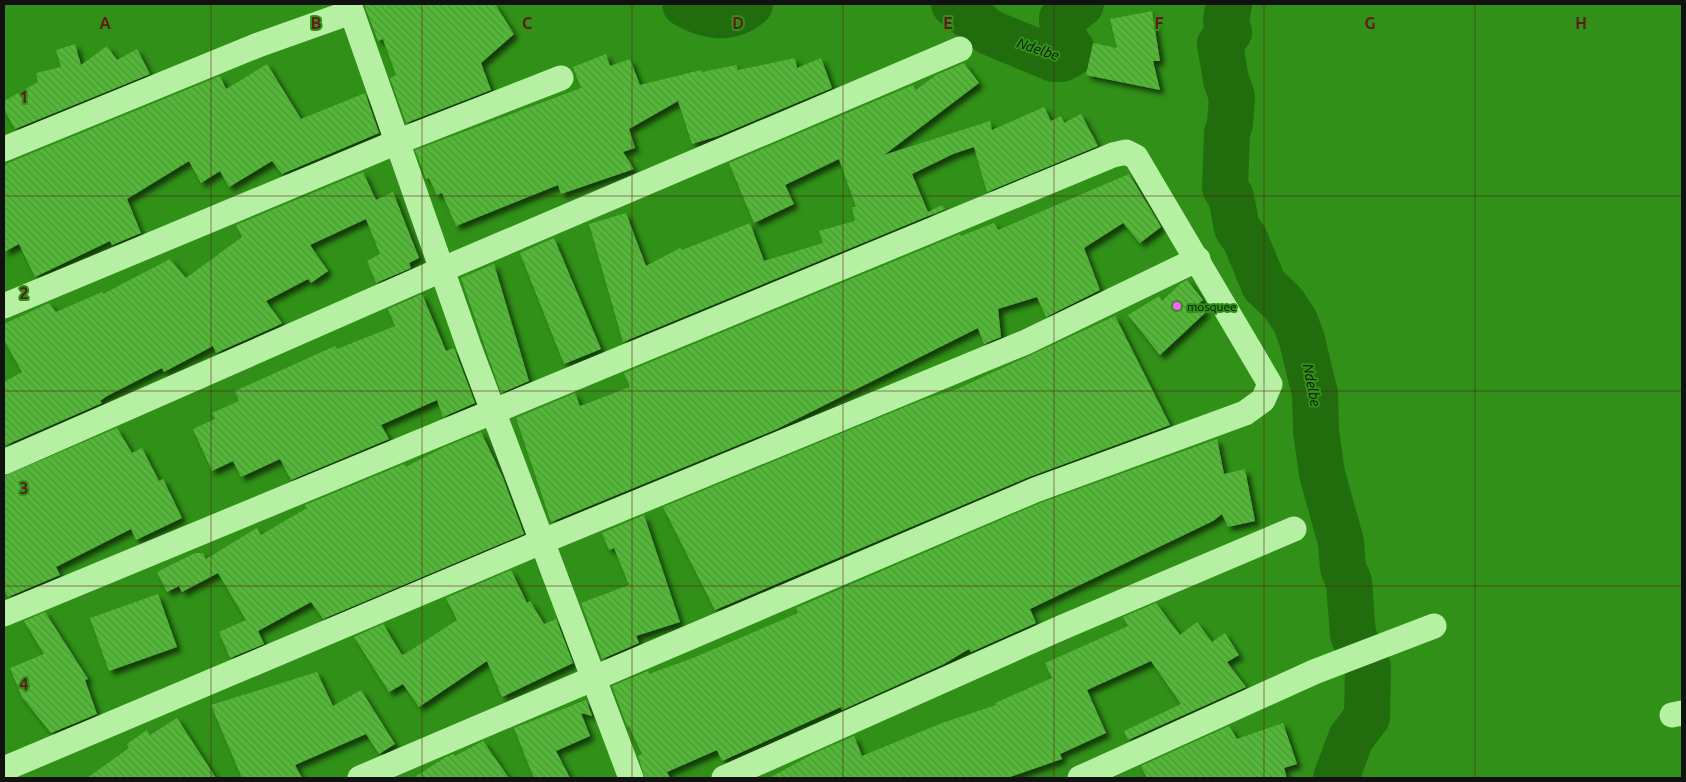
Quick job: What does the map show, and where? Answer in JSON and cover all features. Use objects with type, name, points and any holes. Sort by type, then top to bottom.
[{"type":"street","points":[[4,149],[350,8],[441,270],[592,679],[631,778]]},
{"type":"street","points":[[4,462],[441,270],[960,49]]},
{"type":"street","points":[[4,306],[397,142],[561,78]]},
{"type":"street","points":[[4,614],[1113,155],[1126,152],[1136,157],[1198,259],[1270,384],[1263,400],[1245,413],[1035,490],[360,778]]},
{"type":"street","points":[[4,769],[541,542],[1026,342],[1198,259]]},
{"type":"street","points":[[724,778],[1063,627],[1294,529]]},
{"type":"street","points":[[1080,778],[1314,672],[1434,626]]},
{"type":"building","points":[[364,4],[495,4],[514,34],[481,63],[491,90],[406,123],[390,78],[396,75],[383,39],[378,41]]},
{"type":"building","points":[[1152,11],[1160,61],[1153,61],[1160,90],[1086,75],[1093,43],[1117,48],[1110,19]]},
{"type":"building","points":[[75,44],[81,65],[107,46],[117,60],[137,49],[150,74],[15,129],[4,109],[4,101],[38,82],[36,73],[61,67],[56,50]]},
{"type":"building","points":[[606,54],[610,66],[630,59],[640,85],[701,70],[702,72],[736,65],[738,70],[795,58],[797,68],[821,58],[832,88],[718,136],[692,144],[678,101],[629,129],[635,148],[623,152],[634,169],[561,194],[558,185],[456,226],[442,193],[437,195],[429,178],[426,179],[415,150],[581,88],[573,67]]},
{"type":"building","points":[[964,63],[979,83],[884,155],[990,121],[992,130],[1044,107],[1051,121],[1061,116],[1064,123],[1081,114],[1098,146],[987,192],[974,147],[953,154],[912,174],[928,212],[942,205],[945,209],[623,342],[589,224],[626,213],[646,266],[680,248],[682,250],[750,223],[764,261],[823,243],[819,231],[855,221],[852,207],[856,207],[839,159],[785,185],[794,204],[754,223],[729,163],[913,85],[916,90],[936,75]]},
{"type":"building","points":[[267,64],[301,119],[365,93],[379,133],[282,174],[272,161],[229,187],[220,171],[201,183],[189,161],[127,199],[141,233],[112,245],[110,241],[35,277],[19,244],[4,252],[4,166],[8,163],[220,76],[226,89]]},
{"type":"building","points":[[363,172],[376,200],[393,192],[419,258],[409,263],[411,268],[376,283],[367,261],[380,254],[366,219],[310,245],[328,271],[311,283],[308,279],[266,301],[282,323],[279,325],[216,353],[213,346],[164,372],[162,368],[107,396],[100,401],[102,403],[6,445],[4,441],[4,382],[22,372],[4,340],[4,324],[49,303],[56,312],[102,292],[103,294],[170,259],[186,278],[242,237],[236,225]]},
{"type":"building","points":[[1129,174],[1161,227],[1140,243],[1123,223],[1084,248],[1100,290],[1046,317],[1037,297],[998,309],[1001,337],[984,344],[978,328],[777,429],[551,522],[516,418],[575,393],[580,406],[630,387],[624,373],[960,234],[961,236],[994,223],[998,230]]},
{"type":"building","points":[[554,238],[601,349],[564,364],[520,253]]},
{"type":"building","points":[[494,264],[529,381],[501,393],[461,278]]},
{"type":"building","points":[[1187,280],[1203,300],[1198,304],[1206,312],[1160,355],[1128,315],[1159,296],[1162,301]]},
{"type":"building","points":[[422,294],[446,351],[454,348],[475,403],[443,417],[437,400],[381,425],[389,439],[291,480],[280,459],[241,477],[233,461],[212,471],[193,429],[215,419],[212,413],[239,401],[235,391],[335,346],[337,349],[395,326],[388,309]]},
{"type":"building","points":[[1115,316],[1170,425],[1029,477],[715,610],[663,507],[922,400],[957,389]]},
{"type":"building","points":[[117,428],[132,453],[142,448],[159,481],[163,479],[182,518],[136,540],[131,529],[56,567],[60,575],[8,597],[4,590],[4,476]]},
{"type":"building","points":[[481,432],[503,478],[524,534],[323,619],[311,602],[258,631],[264,644],[230,658],[219,632],[246,620],[218,573],[182,592],[179,586],[167,592],[157,572],[195,553],[203,553],[206,559],[257,528],[261,535],[307,508],[305,505],[404,464],[406,467],[442,448]]},
{"type":"building","points":[[1217,439],[1224,474],[1245,469],[1255,521],[1228,527],[1222,514],[1213,521],[1030,609],[1036,623],[971,652],[969,649],[944,664],[842,710],[841,707],[722,761],[717,750],[667,772],[670,778],[645,778],[638,756],[642,754],[627,726],[612,686],[648,671],[649,674],[693,658],[798,613],[796,608],[1040,503]]},
{"type":"building","points":[[644,515],[680,622],[636,636],[639,643],[602,659],[581,603],[629,585],[614,548],[609,550],[602,533]]},
{"type":"building","points":[[511,570],[527,603],[530,601],[544,624],[556,619],[573,663],[502,697],[487,661],[419,707],[403,684],[389,692],[354,637],[383,624],[402,655],[405,654],[457,620],[446,598]]},
{"type":"building","points":[[158,594],[177,647],[109,671],[90,618]]},
{"type":"building","points":[[1156,603],[1180,635],[1197,622],[1212,642],[1225,633],[1239,655],[1227,662],[1246,687],[1128,740],[1124,731],[1181,704],[1151,661],[1087,690],[1106,733],[1060,754],[1062,759],[1007,778],[769,778],[815,753],[854,736],[862,756],[942,723],[996,705],[995,703],[1052,678],[1045,663],[1128,626],[1123,617]]},
{"type":"building","points":[[45,612],[88,679],[85,680],[97,714],[51,733],[22,697],[10,668],[44,654],[24,621]]},
{"type":"building","points":[[317,672],[333,706],[361,690],[395,744],[379,754],[366,734],[295,765],[302,778],[242,778],[211,705]]},
{"type":"building","points":[[586,700],[592,716],[581,713],[590,736],[556,751],[570,778],[534,778],[514,728]]},
{"type":"building","points":[[177,718],[216,778],[87,778],[129,748],[127,744],[147,730],[150,735]]},
{"type":"building","points":[[1283,723],[1297,764],[1284,768],[1287,778],[1147,778],[1141,766],[1229,726],[1237,739]]},
{"type":"building","points":[[483,741],[509,778],[413,778],[446,757],[453,754],[455,756]]},
{"type":"waterway","name":"Ndelbe","points":[[685,4],[702,12],[718,15],[734,13],[750,4]]},
{"type":"waterway","name":"Ndelbe","points":[[954,4],[989,32],[1054,59],[1062,59],[1071,54],[1072,50],[1063,37],[1062,19],[1081,4]]},
{"type":"waterway","name":"Ndelbe","points":[[1229,4],[1226,20],[1229,32],[1220,44],[1226,80],[1232,97],[1230,124],[1227,133],[1225,188],[1231,197],[1237,228],[1245,239],[1264,285],[1283,303],[1295,321],[1302,340],[1315,394],[1316,431],[1322,474],[1341,542],[1343,568],[1349,582],[1353,635],[1368,667],[1367,717],[1351,738],[1336,778]]},
{"type":"place","name":"mosquee","points":[[1177,306]]}]
